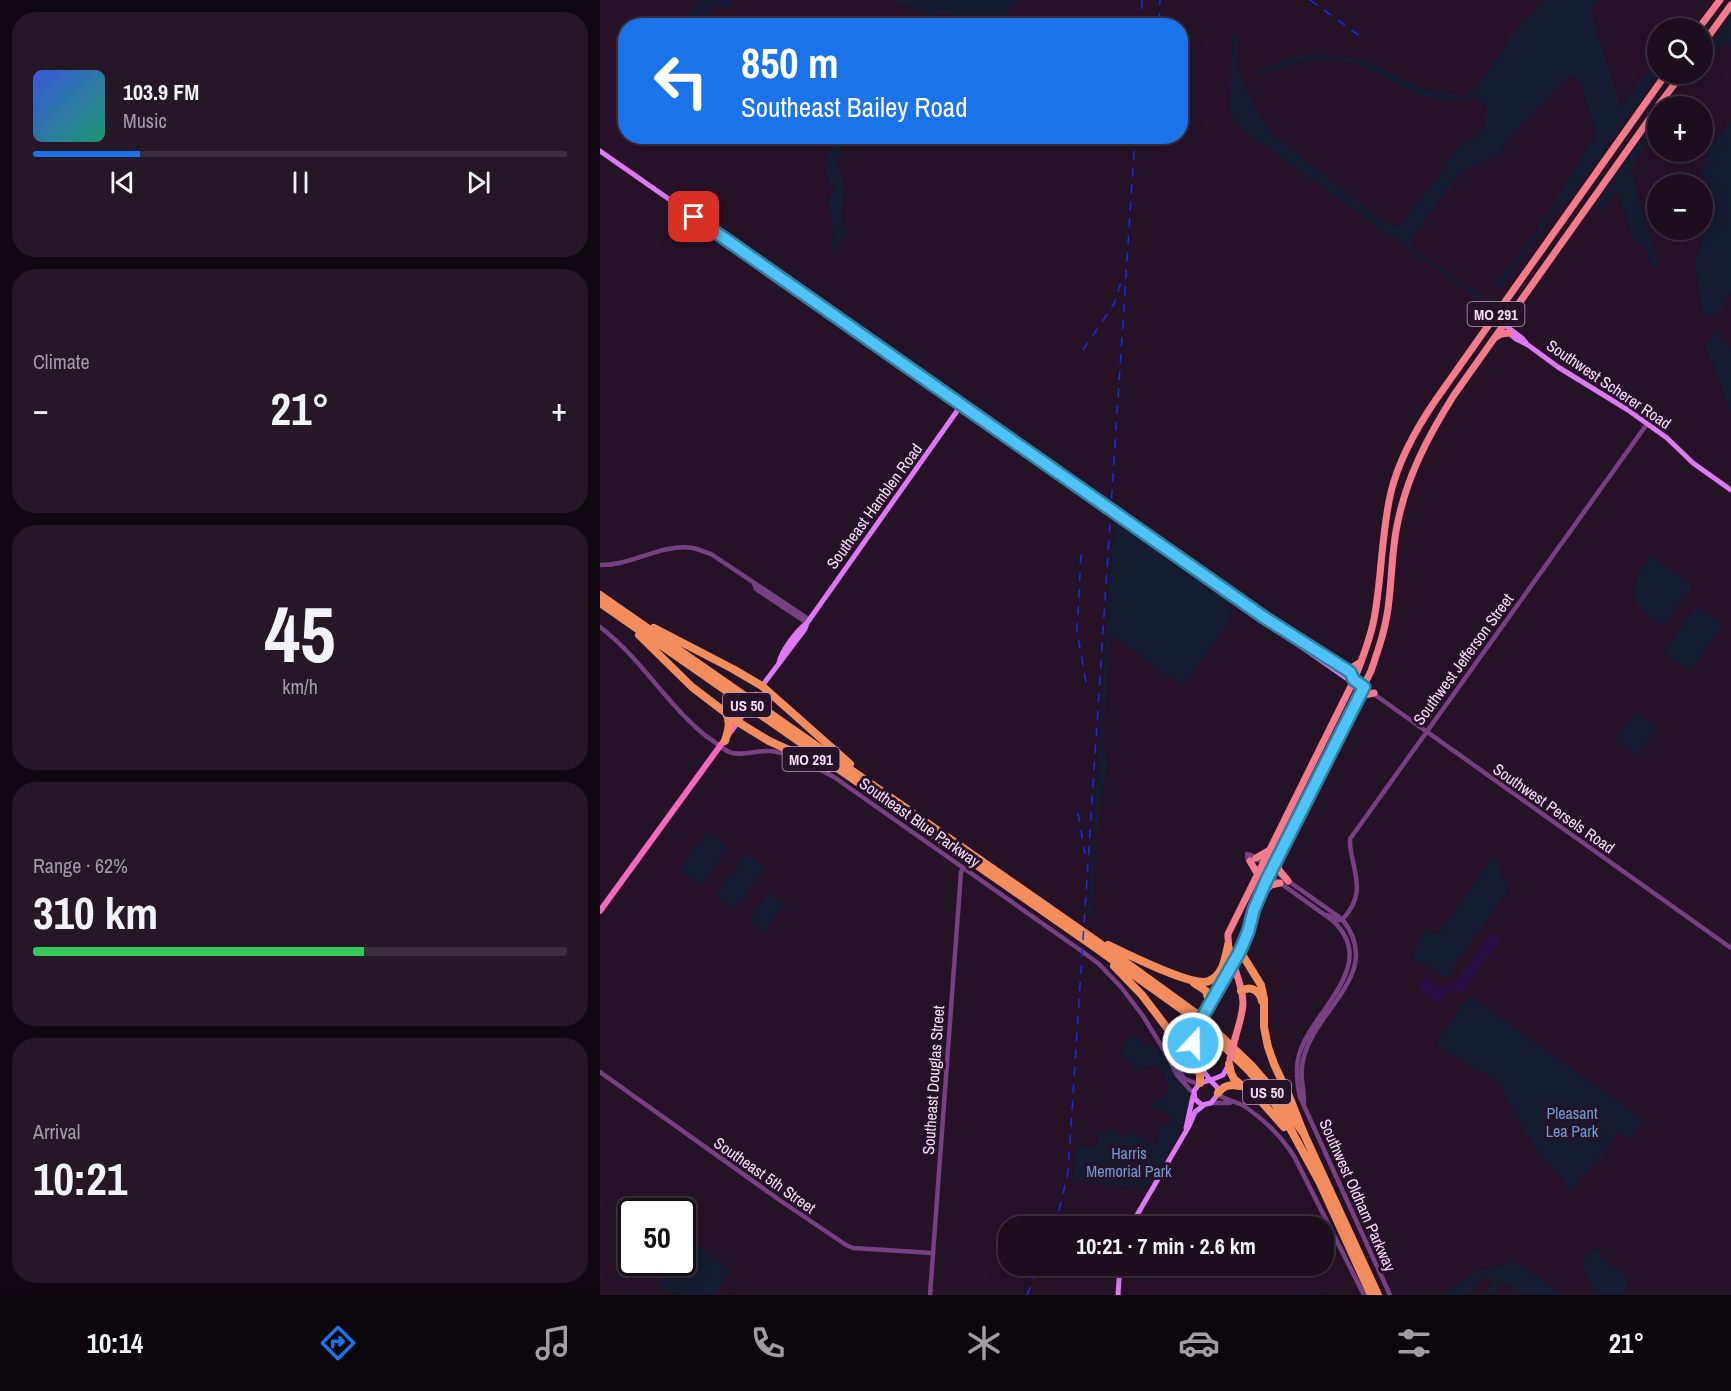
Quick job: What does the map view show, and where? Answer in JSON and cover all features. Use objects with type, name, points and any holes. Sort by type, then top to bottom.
[{"type":"highway","points":[[1706,18],[1720,0]]},
{"type":"highway","points":[[1713,30],[1731,5]]},
{"type":"highway","name":"MO 291","points":[[1189,980],[1198,983],[1206,982],[1216,976],[1224,961],[1228,934],[1354,680],[1374,620],[1382,538],[1391,491],[1410,442],[1426,414],[1659,84]]},
{"type":"highway","name":"MO 291","points":[[1195,1031],[1240,951],[1270,872],[1364,687],[1377,655],[1387,617],[1396,528],[1417,461],[1454,395],[1494,338],[1508,329],[1511,314],[1647,122]]},
{"type":"highway","points":[[1487,327],[1484,309],[1502,305]]},
{"type":"highway","points":[[602,599],[611,600],[651,626],[762,686]]},
{"type":"highway","name":"US 50","points":[[602,599],[611,611],[886,798]]},
{"type":"highway","name":"US 50","points":[[602,599],[1193,1011],[1229,1042],[1272,1089],[1304,1134],[1378,1295]]},
{"type":"highway","points":[[611,611],[643,638],[692,687],[738,722]]},
{"type":"highway","points":[[1345,669],[1355,666],[1362,660]]},
{"type":"highway","name":"MO 291","points":[[738,722],[769,741],[827,766],[878,800],[886,798],[889,793],[855,768],[762,686]]},
{"type":"highway","points":[[1358,699],[1374,693]]},
{"type":"highway","points":[[723,744],[729,722],[725,712]]},
{"type":"highway","points":[[1261,869],[1253,860],[1270,849]]},
{"type":"highway","points":[[1277,860],[1280,870],[1288,881]]},
{"type":"highway","points":[[1259,897],[1271,885],[1280,883]]},
{"type":"highway","points":[[1094,943],[1189,980],[1206,991],[1209,1006]]},
{"type":"highway","points":[[1094,943],[1128,979],[1199,1070],[1201,1077],[1199,1084]]},
{"type":"highway","name":"US 50","points":[[1094,943],[1198,1021],[1226,1047],[1267,1092],[1305,1153],[1371,1295]]},
{"type":"highway","points":[[1228,945],[1241,991],[1242,1010],[1229,1062],[1232,1077],[1274,1115],[1305,1153]]},
{"type":"highway","points":[[1240,951],[1259,979],[1263,992],[1264,1027],[1268,1047],[1304,1134]]},
{"type":"highway","points":[[1241,991],[1248,988],[1255,990],[1261,997],[1264,1008]]},
{"type":"highway","points":[[1166,1027],[1177,1035],[1186,1035],[1195,1031]]},
{"type":"highway","points":[[1218,1093],[1228,1085],[1242,1086]]},
{"type":"main road","points":[[600,151],[1017,442],[1280,629],[1283,634],[1346,678],[1364,687]]},
{"type":"main road","name":"Southwest Scherer Road","points":[[1494,317],[1558,367],[1647,423],[1667,438],[1693,463],[1731,490]]},
{"type":"main road","name":"Southeast Hamblen Road","points":[[762,686],[805,629],[808,621],[962,404]]},
{"type":"main road","points":[[1280,629],[1286,630],[1350,672],[1354,680]]},
{"type":"main road","points":[[600,911],[723,744],[762,686]]},
{"type":"main road","points":[[1137,1216],[1195,1112],[1218,1093],[1217,1087],[1194,1053],[1195,1031]]},
{"type":"main road","points":[[1186,1130],[1193,1094],[1199,1084],[1223,1075],[1229,1062]]},
{"type":"main road","points":[[1193,1094],[1197,1101],[1207,1104]]},
{"type":"main road","points":[[1118,1295],[1119,1276]]},
{"type":"street","name":"Southwest Jefferson Street","points":[[1342,920],[1353,907],[1357,896],[1350,839],[1647,423]]},
{"type":"street","points":[[600,565],[613,566],[657,552],[692,547],[711,554],[754,583],[756,589],[808,621]]},
{"type":"street","points":[[600,627],[630,654],[688,720],[723,744]]},
{"type":"street","name":"Southwest Persels Road","points":[[1364,687],[1731,948]]},
{"type":"street","name":"Southeast Blue Parkway","points":[[723,744],[733,753],[777,752],[814,767],[846,785],[1099,964],[1121,987],[1143,1016],[1167,1055]]},
{"type":"street","name":"Southwest Oldham Parkway","points":[[1253,860],[1261,869],[1288,881],[1342,920],[1353,936],[1356,957],[1350,980],[1303,1050]]},
{"type":"street","name":"Southeast Douglas Street","points":[[930,1295],[951,987],[963,868]]},
{"type":"street","name":"Southwest Oldham Parkway","points":[[1270,872],[1280,883],[1335,922],[1347,941],[1350,964],[1341,984],[1313,1025],[1303,1050],[1300,1076],[1304,1104],[1390,1295]]},
{"type":"street","points":[[1326,915],[1342,920]]},
{"type":"street","points":[[1335,922],[1341,924],[1353,936]]},
{"type":"street","points":[[1167,1055],[1185,1079],[1199,1084]]},
{"type":"street","points":[[1167,1055],[1173,1069],[1193,1094]]},
{"type":"street","name":"Southeast 5th Street","points":[[600,1072],[846,1245],[853,1248],[933,1253]]},
{"type":"street","points":[[1218,1093],[1223,1098],[1249,1110],[1270,1126],[1283,1140],[1295,1158],[1364,1295]]},
{"type":"street","points":[[1207,1104],[1228,1103],[1249,1110]]},
{"type":"green space","points":[[700,0],[735,0],[728,9],[717,4],[705,18],[687,18]]},
{"type":"green space","points":[[895,0],[1018,0],[1006,18],[957,18],[950,13],[933,15],[905,6]]},
{"type":"green space","points":[[1547,0],[1600,0],[1591,12],[1621,109],[1647,73],[1647,84],[1652,84],[1568,203],[1560,206],[1499,290],[1494,283],[1508,270],[1550,212],[1594,138],[1594,126],[1581,83],[1569,77],[1504,144],[1502,151],[1506,157],[1493,155],[1458,175],[1411,240],[1411,244],[1413,248],[1466,286],[1478,290],[1482,298],[1480,300],[1242,129],[1230,108],[1233,34],[1239,35],[1237,60],[1242,79],[1272,134],[1386,223],[1399,225],[1437,180],[1457,149],[1476,137],[1482,130],[1486,123],[1485,104],[1470,98],[1444,100],[1428,97],[1362,66],[1342,61],[1313,60],[1256,76],[1253,75],[1254,72],[1296,56],[1348,57],[1375,65],[1418,87],[1433,92],[1464,96],[1475,90],[1511,36]]},
{"type":"green space","points":[[1731,16],[1731,45],[1723,42],[1713,56],[1713,41]]},
{"type":"green space","points":[[1731,122],[1731,294],[1716,315],[1710,318],[1704,314],[1695,262],[1703,240],[1713,240],[1713,174],[1702,174],[1702,167],[1704,162],[1713,162],[1713,144]]},
{"type":"green space","points":[[1647,132],[1647,145],[1632,165],[1631,171],[1647,226],[1647,240],[1651,240],[1659,267],[1652,266],[1645,245],[1634,239],[1619,195],[1615,193],[1600,212],[1596,212],[1595,205]]},
{"type":"green space","points":[[832,144],[844,144],[837,164],[844,184],[841,224],[848,233],[833,255],[832,219],[828,202],[834,189],[826,168]]},
{"type":"green space","points":[[1721,327],[1719,338],[1731,348],[1731,411],[1706,349],[1708,342]]},
{"type":"green space","points":[[1114,516],[1227,598],[1232,609],[1230,621],[1183,686],[1110,636],[1103,744],[1107,764],[1096,835],[1093,902],[1096,910],[1093,915],[1088,912]]},
{"type":"green space","points":[[1653,556],[1692,587],[1664,625],[1644,612],[1636,595],[1635,585],[1638,576]]},
{"type":"green space","points":[[1696,606],[1723,625],[1691,671],[1664,653]]},
{"type":"green space","points":[[1636,712],[1657,728],[1637,755],[1616,739]]},
{"type":"green space","points":[[707,832],[729,848],[702,885],[680,870]]},
{"type":"green space","points":[[746,854],[765,867],[735,910],[716,896]]},
{"type":"green space","points":[[1495,855],[1507,891],[1446,979],[1423,962],[1413,962],[1417,943],[1426,929],[1437,936]]},
{"type":"green space","points":[[768,893],[785,904],[765,932],[749,921]]},
{"type":"green space","name":"Pleasant Lea Park","points":[[1470,996],[1644,1120],[1631,1139],[1620,1131],[1587,1173],[1584,1173],[1570,1194],[1563,1178],[1539,1153],[1499,1084],[1482,1070],[1480,1073],[1436,1043]]},
{"type":"green space","name":"Harris Memorial Park","points":[[1132,1033],[1134,1038],[1137,1037],[1143,1045],[1159,1047],[1176,1076],[1190,1091],[1181,1127],[1169,1154],[1149,1186],[1144,1188],[1074,1181],[1076,1147],[1099,1145],[1098,1133],[1107,1134],[1107,1128],[1112,1129],[1123,1137],[1135,1134],[1158,1146],[1160,1130],[1172,1123],[1173,1119],[1168,1114],[1150,1108],[1169,1090],[1162,1071],[1153,1064],[1132,1071],[1131,1063],[1120,1055]]},
{"type":"green space","points":[[696,1244],[732,1270],[715,1295],[674,1295],[657,1284],[663,1276],[696,1276]]},
{"type":"green space","points":[[1599,1248],[1601,1257],[1628,1277],[1624,1295],[1590,1295],[1594,1288],[1582,1264],[1589,1252]]},
{"type":"green space","points":[[1515,1261],[1564,1295],[1522,1295],[1510,1286],[1501,1285],[1494,1295],[1484,1295],[1494,1280],[1485,1277],[1471,1295],[1443,1295],[1474,1273]]},
{"type":"shaded area","points":[[1494,931],[1502,938],[1462,994],[1450,991],[1438,1004],[1417,988],[1426,977],[1444,987],[1456,982]]},
{"type":"waterway","points":[[717,3],[731,0]]},
{"type":"waterway","points":[[697,18],[706,7],[712,5]]},
{"type":"waterway","points":[[659,1283],[665,1283],[667,1276]]},
{"type":"railway","points":[[1141,18],[1142,0]]},
{"type":"railway","points":[[1159,18],[1160,0]]},
{"type":"railway","points":[[1310,0],[1360,36]]},
{"type":"railway","points":[[1058,1216],[1068,1172],[1134,144]]},
{"type":"railway","points":[[1083,350],[1114,304],[1121,282]]},
{"type":"railway","points":[[1081,555],[1077,631],[1087,688]]},
{"type":"railway","points":[[1078,813],[1085,854]]},
{"type":"railway","points":[[1027,1295],[1035,1276]]},
{"type":"route","points":[[694,217],[1280,629],[1286,630],[1350,672],[1354,680],[1364,687],[1267,879],[1254,909],[1246,940],[1194,1032],[1193,1043]]}]
